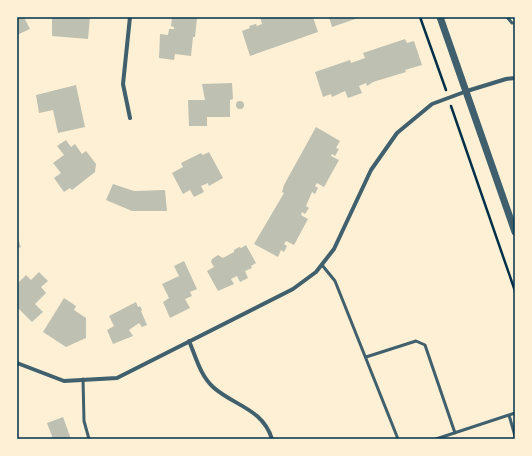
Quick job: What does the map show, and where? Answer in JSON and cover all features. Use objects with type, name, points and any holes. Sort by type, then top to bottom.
[{"type":"street","points":[[130,17],[123,84],[130,118]]},
{"type":"street","points":[[440,17],[515,232]]},
{"type":"street","points":[[17,363],[64,381],[117,378],[293,289],[316,272],[334,249],[371,170],[397,133],[432,104],[467,91],[506,79],[515,78]]},
{"type":"street","points":[[190,341],[205,378],[224,396],[242,405],[261,420],[272,439]]},
{"type":"lane","points":[[507,17],[512,23]]},
{"type":"lane","points":[[322,265],[335,281],[398,439]]},
{"type":"lane","points":[[366,357],[416,341],[425,345],[455,433]]},
{"type":"lane","points":[[83,380],[84,421],[89,439]]},
{"type":"lane","points":[[436,439],[515,413]]},
{"type":"lane","points":[[509,415],[515,436]]},
{"type":"path","points":[[420,17],[515,291]]},
{"type":"building","points":[[17,17],[24,17],[30,29],[17,35]]},
{"type":"building","points":[[52,17],[90,17],[88,39],[52,36]]},
{"type":"building","points":[[172,17],[197,18],[191,56],[175,54],[174,60],[159,58],[160,34],[168,35],[169,29],[174,29],[174,27],[171,26]]},
{"type":"building","points":[[260,17],[313,17],[318,32],[250,56],[242,31],[250,28],[249,26],[256,24],[257,26],[262,24]]},
{"type":"building","points":[[329,17],[361,17],[332,27]]},
{"type":"building","points":[[405,39],[407,43],[414,41],[422,65],[405,70],[406,72],[373,82],[367,86],[366,83],[359,86],[362,93],[348,98],[345,91],[332,97],[331,94],[323,97],[315,72],[350,60],[351,63],[365,58],[363,53]]},
{"type":"building","points":[[232,83],[233,99],[230,100],[230,117],[207,117],[207,126],[189,126],[188,100],[205,100],[202,84]]},
{"type":"building","points":[[76,85],[85,127],[58,133],[53,110],[39,113],[36,95]]},
{"type":"building","points":[[238,101],[242,101],[244,105],[242,109],[238,109],[236,107],[236,103]]},
{"type":"building","points":[[316,127],[340,141],[336,148],[339,149],[335,156],[332,154],[331,156],[339,160],[324,187],[317,183],[315,186],[318,188],[315,194],[312,192],[306,206],[309,208],[305,214],[302,212],[301,215],[308,219],[294,245],[286,241],[284,244],[287,246],[284,252],[281,250],[278,257],[254,244],[284,193],[282,192],[284,185]]},
{"type":"building","points":[[66,140],[71,147],[75,144],[82,154],[86,151],[96,164],[95,172],[72,190],[70,188],[64,192],[54,178],[61,173],[53,163],[64,155],[57,146]]},
{"type":"building","points":[[209,152],[223,178],[209,186],[208,183],[201,186],[204,192],[194,197],[190,190],[183,194],[172,173],[183,167],[181,163],[201,153],[203,155]]},
{"type":"building","points":[[113,184],[134,191],[165,190],[167,211],[132,211],[106,200]]},
{"type":"building","points":[[17,236],[21,247],[17,249]]},
{"type":"building","points":[[246,245],[256,263],[251,266],[252,268],[245,271],[248,278],[240,282],[237,276],[231,279],[234,284],[218,291],[207,271],[214,267],[211,262],[212,259],[218,255],[223,258],[234,252],[234,250],[239,247],[241,248]]},
{"type":"building","points":[[184,261],[197,289],[190,292],[192,296],[185,299],[190,308],[170,318],[163,302],[169,298],[162,284],[179,276],[174,266]]},
{"type":"building","points":[[39,272],[48,281],[41,287],[46,293],[35,304],[43,312],[32,322],[17,307],[17,284],[26,275],[31,280]]},
{"type":"building","points":[[64,298],[76,306],[74,310],[86,318],[86,338],[66,347],[43,332]]},
{"type":"building","points":[[136,302],[138,307],[140,306],[142,310],[141,311],[147,325],[142,327],[139,323],[129,330],[133,336],[113,344],[107,330],[114,326],[109,316]]},
{"type":"building","points":[[63,417],[71,439],[53,439],[47,423]]}]
